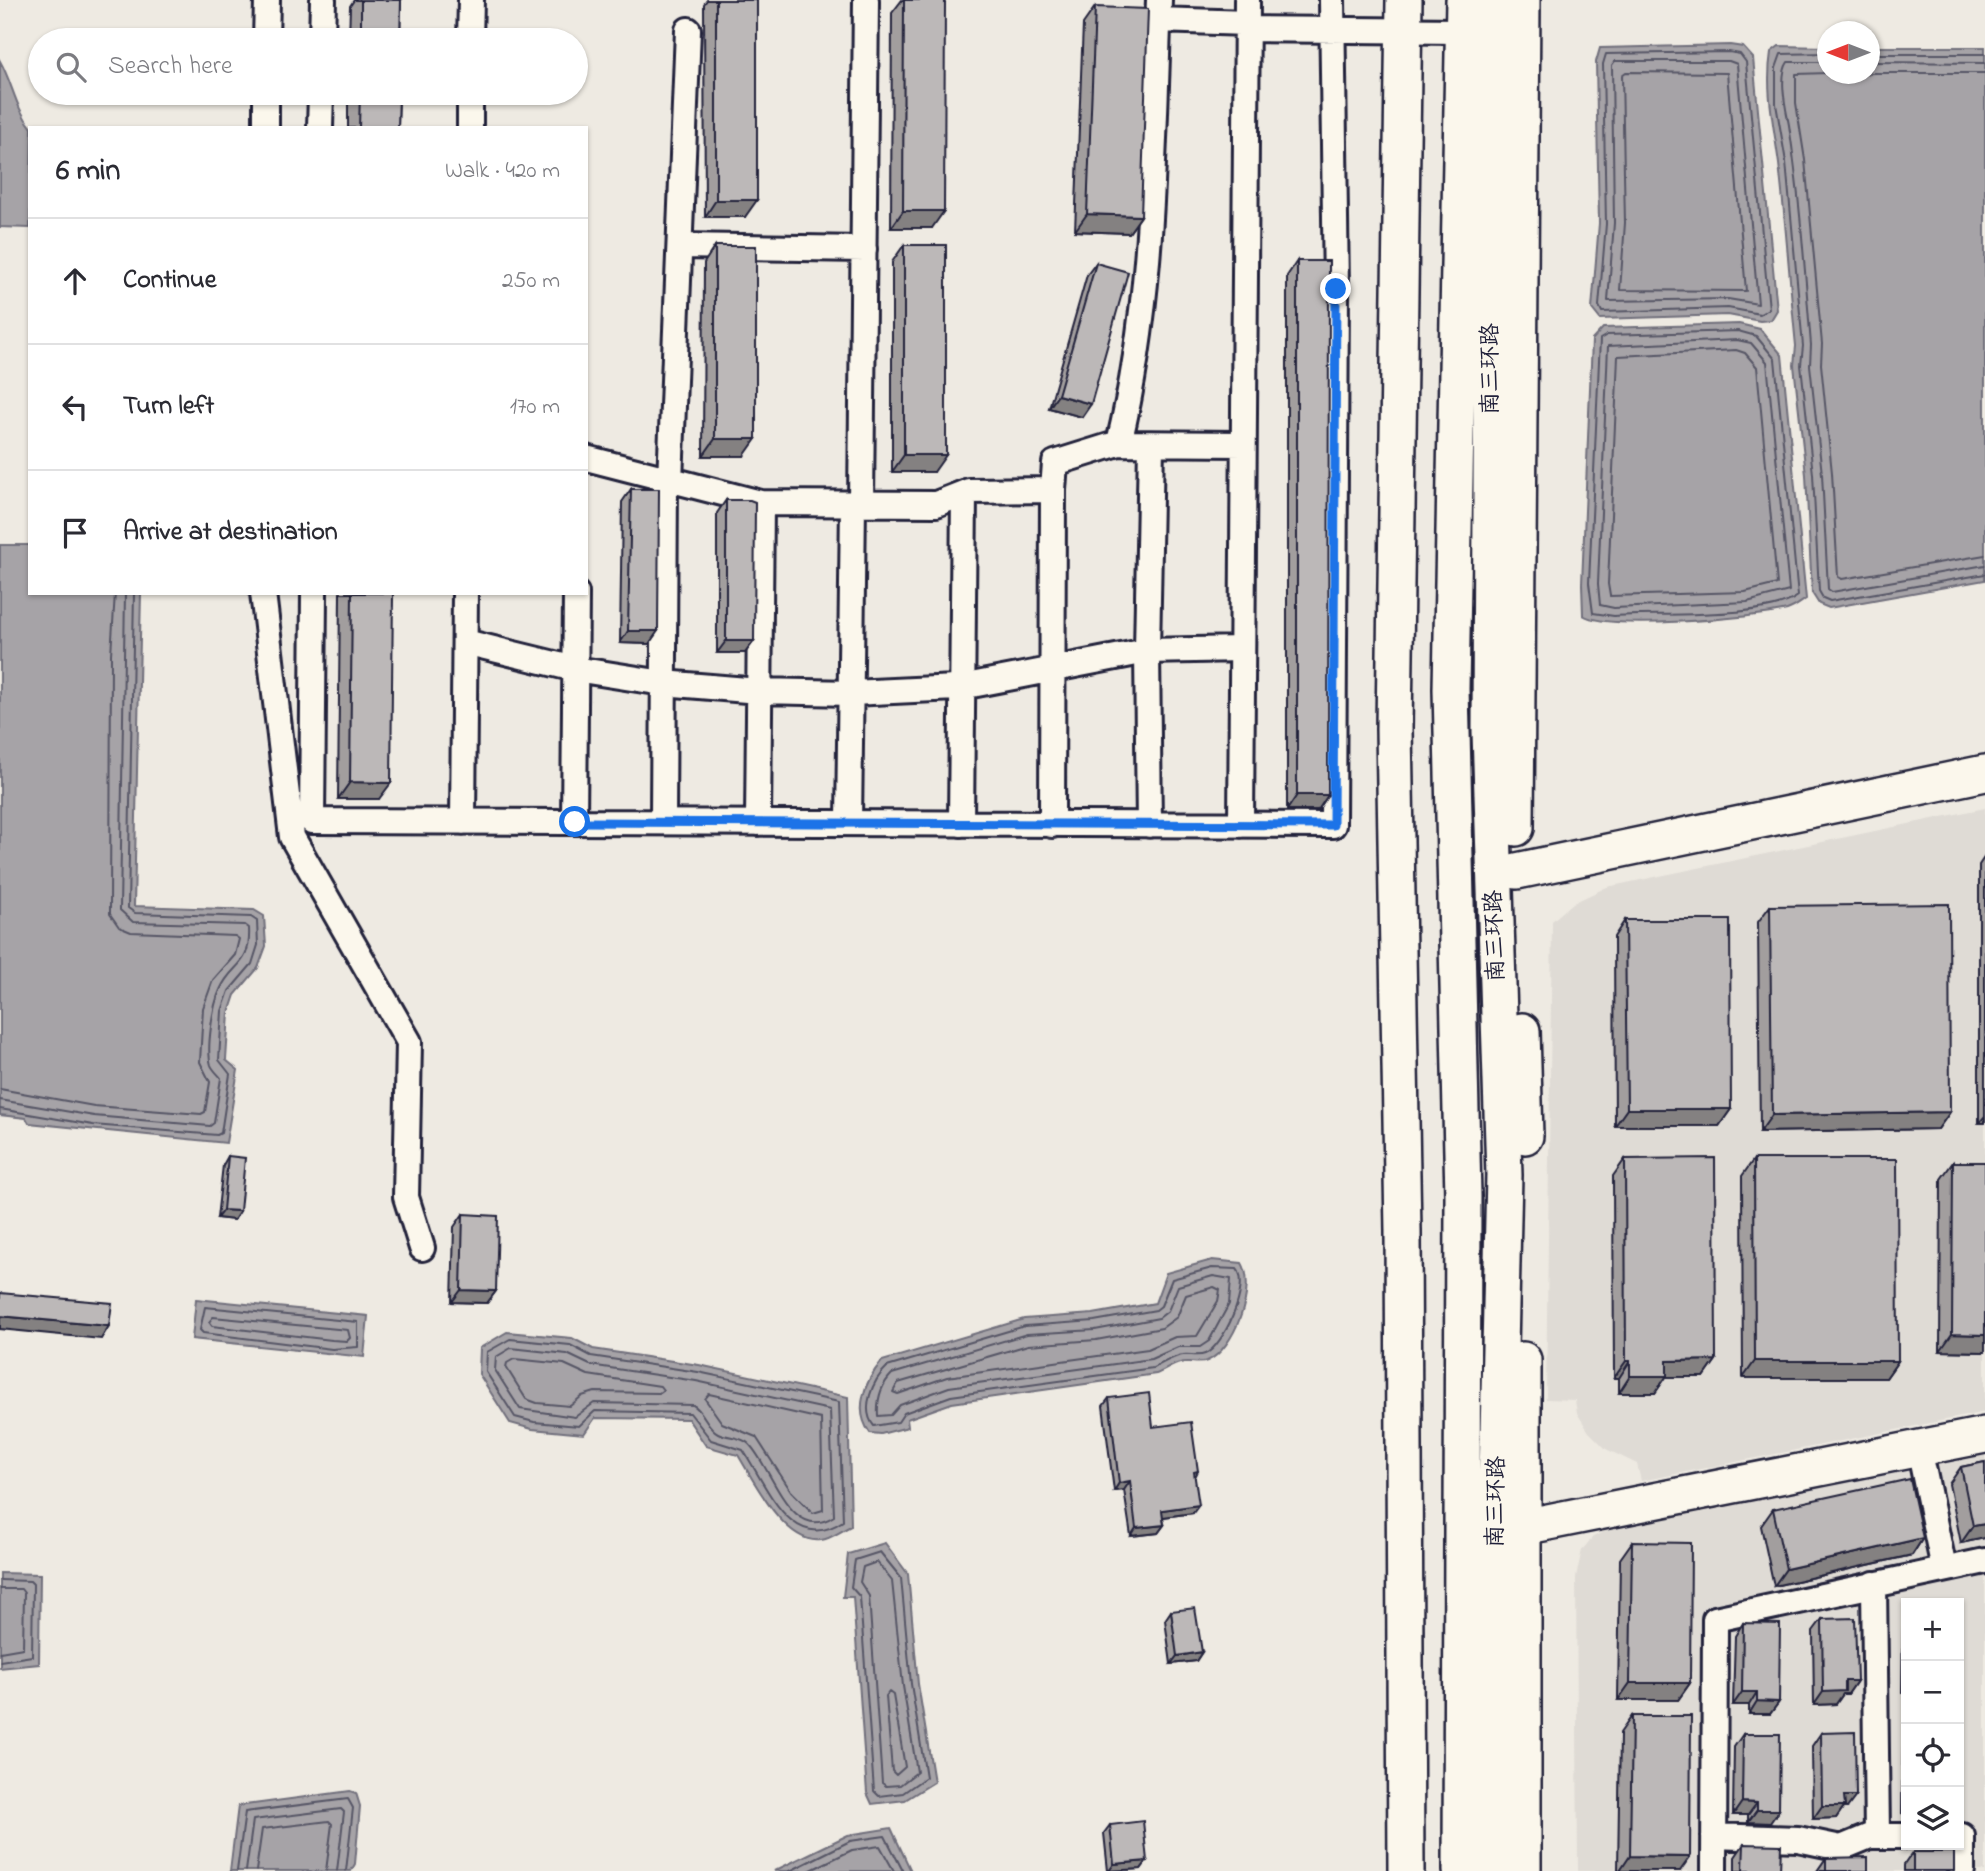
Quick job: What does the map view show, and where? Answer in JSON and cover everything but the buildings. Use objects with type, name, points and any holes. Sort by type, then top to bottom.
[{"type":"street","points":[[267,0],[267,28]]},
{"type":"street","points":[[322,28],[323,0]]},
{"type":"street","points":[[470,28],[471,0]]},
{"type":"street","points":[[849,822],[864,249],[866,0]]},
{"type":"street","points":[[314,595],[312,821],[1333,825],[1336,289],[1332,0]]},
{"type":"street","name":"南三环路","points":[[1495,1871],[1494,1609],[1504,1175],[1490,731],[1492,267],[1497,0]]},
{"type":"street","points":[[1522,0],[1515,632],[1517,872],[1525,1084],[1523,1871]]},
{"type":"street","points":[[1119,443],[1128,405],[1148,252],[1159,10],[1247,17],[1331,30],[1403,15],[1463,15]]},
{"type":"street","points":[[1403,15],[1394,729],[1403,1231],[1406,1871]]},
{"type":"street","name":"南三环路","points":[[1461,1871],[1463,1196],[1451,689],[1463,15]]},
{"type":"street","points":[[1241,825],[1247,17]]},
{"type":"street","points":[[663,822],[668,480],[688,30]]},
{"type":"street","points":[[266,105],[266,126]]},
{"type":"street","points":[[320,126],[321,105]]},
{"type":"street","points":[[470,105],[470,126]]},
{"type":"street","points":[[680,246],[864,249]]},
{"type":"street","points":[[1052,825],[1055,463],[1119,443],[1243,444]]},
{"type":"street","points":[[1149,825],[1147,651],[1151,445]]},
{"type":"street","points":[[588,459],[761,503],[936,504],[964,493],[1053,489]]},
{"type":"street","points":[[961,824],[964,493]]},
{"type":"street","points":[[758,822],[761,503]]},
{"type":"street","points":[[262,595],[292,837],[409,1042],[406,1197],[422,1248]]},
{"type":"street","points":[[463,822],[465,595]]},
{"type":"street","points":[[575,822],[576,595]]},
{"type":"street","points":[[465,642],[575,669],[663,683],[759,691],[851,694],[962,687],[1052,672],[1147,651],[1241,649]]},
{"type":"street","points":[[1517,872],[1985,773]]},
{"type":"street","points":[[1523,1527],[1985,1435]]},
{"type":"street","points":[[1919,1448],[1944,1569]]},
{"type":"street","points":[[1714,1871],[1715,1619],[1985,1561]]},
{"type":"street","points":[[1874,1584],[1877,1836]]},
{"type":"street","points":[[1714,1836],[1798,1839],[1842,1848],[1877,1836],[1901,1836]]},
{"type":"street","points":[[1962,1871],[1969,1836]]},
{"type":"shaded area","points":[[1985,808],[1985,1412],[1641,1481],[1637,1464],[1606,1449],[1589,1432],[1577,1413],[1575,1400],[1546,1399],[1552,921],[1573,903],[1607,887]]},
{"type":"shaded area","points":[[1985,1455],[1985,1871],[1578,1871],[1576,1577],[1582,1550],[1593,1537],[1605,1531]]},
{"type":"water","points":[[1779,46],[1817,47],[1817,84],[1880,84],[1880,47],[1985,47],[1985,580],[1829,608],[1819,604],[1812,593],[1806,475],[1794,365],[1796,346],[1770,95],[1771,52]]},
{"type":"water","points":[[1743,47],[1753,58],[1777,310],[1771,320],[1760,321],[1728,315],[1600,319],[1592,309],[1599,223],[1596,62],[1600,48]]},
{"type":"water","points":[[0,61],[30,126],[28,126],[28,228],[0,227]]},
{"type":"water","points":[[1739,324],[1760,329],[1782,355],[1806,599],[1787,610],[1682,622],[1620,622],[1597,620],[1583,615],[1592,340],[1603,328]]},
{"type":"water","points":[[0,545],[28,545],[28,595],[141,595],[134,906],[254,910],[264,916],[266,946],[258,968],[235,995],[229,1013],[226,1060],[238,1070],[226,1143],[29,1123],[26,1118],[0,1115]]},
{"type":"water","points":[[1212,1260],[1242,1263],[1247,1287],[1245,1302],[1234,1332],[1217,1355],[1207,1361],[1180,1363],[1156,1374],[952,1403],[907,1419],[908,1427],[881,1434],[870,1433],[865,1424],[862,1415],[863,1396],[882,1361],[1024,1319],[1093,1314],[1155,1303],[1166,1273]]},
{"type":"water","points":[[196,1299],[368,1316],[364,1357],[192,1339]]},
{"type":"water","points":[[507,1332],[572,1338],[593,1349],[699,1365],[848,1397],[851,1526],[821,1540],[808,1539],[795,1532],[772,1509],[738,1455],[706,1446],[688,1419],[595,1418],[584,1434],[532,1429],[510,1423],[479,1374],[480,1348]]},
{"type":"water","points":[[885,1543],[908,1574],[918,1684],[934,1782],[905,1800],[872,1804],[867,1793],[853,1597],[843,1597],[848,1554]]},
{"type":"water","points":[[0,1573],[40,1574],[39,1664],[0,1668]]},
{"type":"water","points":[[350,1791],[356,1793],[360,1806],[355,1864],[351,1871],[230,1871],[238,1806]]},
{"type":"water","points":[[891,1828],[911,1871],[774,1871],[848,1835]]},
{"type":"route","points":[[575,822],[1333,825],[1336,289]]}]
